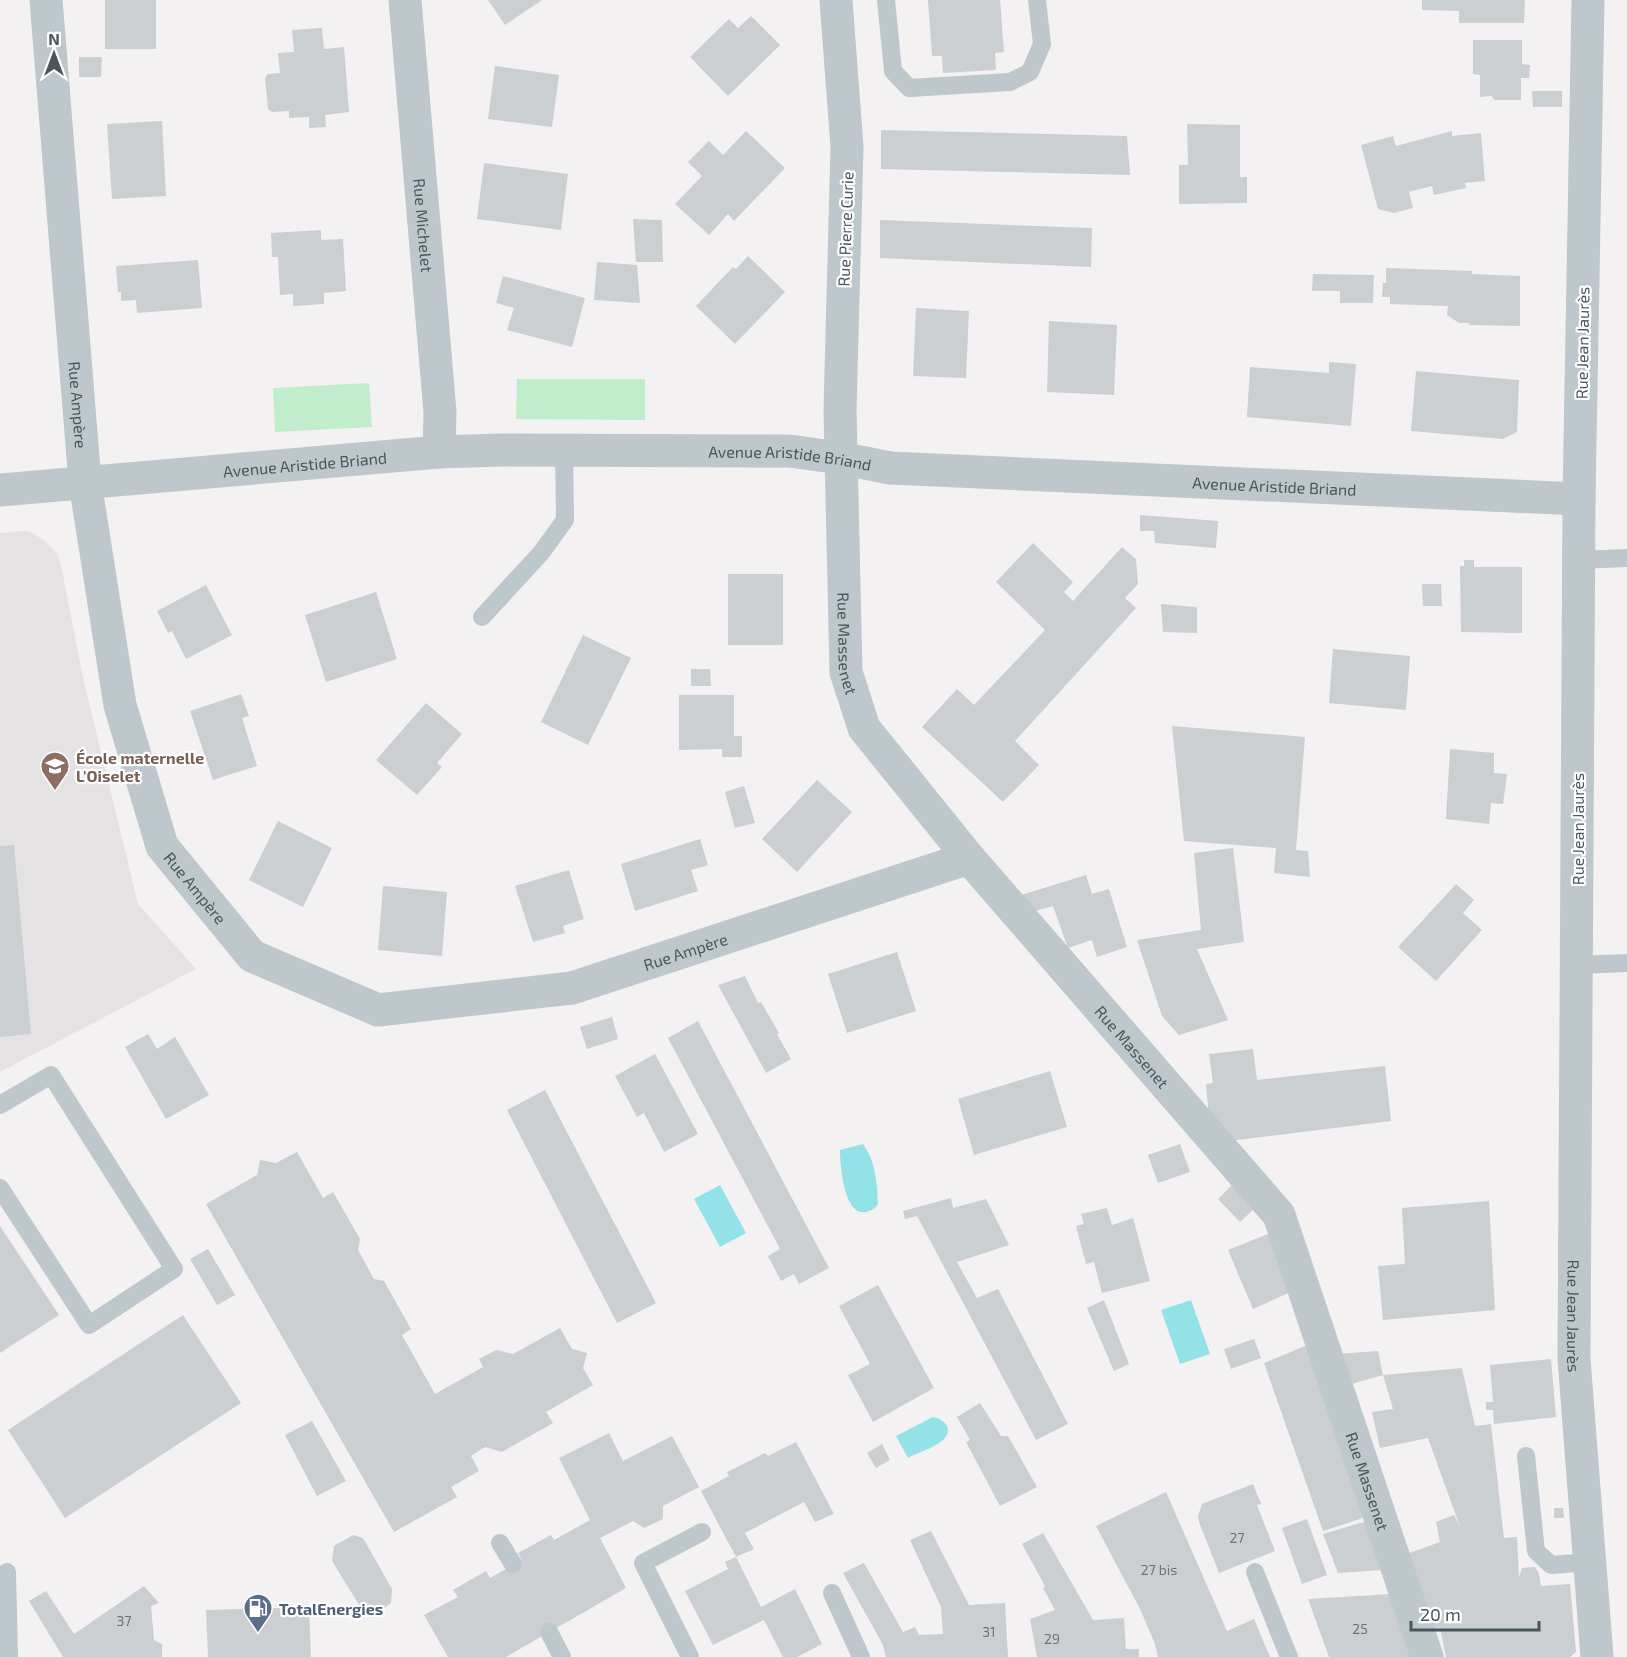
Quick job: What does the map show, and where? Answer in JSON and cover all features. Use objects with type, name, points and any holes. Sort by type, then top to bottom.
[{"type":"street","name":"Rue Ampère","points":[[46,0],[85,482],[120,705],[162,846],[252,956],[378,1010],[572,988],[969,858]]},
{"type":"street","name":"Rue Michelet","points":[[405,0],[440,412],[439,452]]},
{"type":"street","name":"Rue Pierre Curie","points":[[836,0],[847,147],[840,458]]},
{"type":"street","name":"Rue Jean Jaurès","points":[[1588,0],[1579,500],[1574,1359],[1597,1657]]},
{"type":"street","name":"Avenue Aristide Briand","points":[[0,490],[439,452],[564,449],[789,451],[890,468],[1579,500]]},
{"type":"street","name":"Rue Massenet","points":[[840,458],[846,672],[864,728],[969,858],[1278,1215],[1427,1657]]},
{"type":"lane","points":[[886,0],[893,71],[909,88],[1010,82],[1030,72],[1041,44],[1037,0]]},
{"type":"lane","points":[[482,617],[541,553],[564,520],[564,449]]},
{"type":"lane","points":[[1579,560],[1627,558]]},
{"type":"lane","points":[[1577,965],[1627,963]]},
{"type":"lane","points":[[0,1105],[51,1076],[174,1269],[90,1325],[0,1188]]},
{"type":"lane","points":[[1526,1456],[1536,1551],[1551,1565],[1590,1562]]},
{"type":"lane","points":[[690,1657],[643,1563],[702,1532]]},
{"type":"lane","points":[[500,1543],[513,1564]]},
{"type":"lane","points":[[7,1572],[9,1657]]},
{"type":"lane","points":[[1255,1572],[1289,1657]]},
{"type":"lane","points":[[832,1593],[861,1657]]},
{"type":"lane","points":[[549,1632],[562,1657]]},
{"type":"shaded area","name":"École maternelle L'Oiselet","points":[[31,532],[45,541],[57,554],[61,565],[83,678],[138,904],[196,969],[0,1072],[0,533]]},
{"type":"green space","points":[[517,379],[645,379],[645,420],[516,419]]},
{"type":"green space","points":[[369,383],[372,427],[275,432],[273,388]]},
{"type":"water","points":[[863,1144],[873,1165],[878,1204],[866,1212],[853,1207],[848,1199],[842,1178],[840,1157],[840,1150]]},
{"type":"water","points":[[720,1185],[746,1233],[720,1247],[694,1199]]},
{"type":"water","points":[[1191,1300],[1210,1354],[1180,1364],[1161,1310]]},
{"type":"water","points":[[933,1417],[941,1420],[947,1426],[946,1436],[935,1445],[908,1458],[896,1436]]},
{"type":"building","points":[[105,0],[156,0],[156,49],[105,49]]},
{"type":"building","points":[[488,0],[542,0],[505,25]]},
{"type":"building","points":[[928,0],[1000,0],[1004,52],[995,53],[996,70],[943,73],[942,56],[932,56]]},
{"type":"building","points":[[1422,0],[1525,0],[1524,23],[1459,23],[1459,11],[1422,10]]},
{"type":"building","points":[[751,16],[780,45],[728,96],[690,57],[729,19],[738,28]]},
{"type":"building","points":[[322,28],[324,49],[344,47],[349,112],[325,115],[326,127],[309,128],[309,117],[289,118],[289,111],[272,112],[268,109],[265,78],[268,74],[280,73],[278,53],[294,52],[292,30]]},
{"type":"building","points":[[1473,40],[1522,40],[1522,64],[1530,65],[1529,78],[1521,78],[1521,100],[1494,100],[1492,96],[1480,97],[1480,75],[1473,74]]},
{"type":"building","points":[[79,57],[102,57],[101,77],[79,77]]},
{"type":"building","points":[[495,66],[559,75],[552,127],[488,119]]},
{"type":"building","points":[[1532,91],[1562,91],[1562,107],[1533,107]]},
{"type":"building","points":[[162,121],[166,196],[112,199],[107,124]]},
{"type":"building","points":[[1187,124],[1240,125],[1240,177],[1247,177],[1247,203],[1179,204],[1179,165],[1188,165]]},
{"type":"building","points":[[881,130],[1127,136],[1130,175],[881,169]]},
{"type":"building","points":[[746,131],[785,168],[734,221],[728,214],[709,235],[675,204],[702,176],[688,162],[709,141],[723,155]]},
{"type":"building","points":[[1452,131],[1452,136],[1481,133],[1485,181],[1465,183],[1466,188],[1434,195],[1432,186],[1409,192],[1413,208],[1394,213],[1378,209],[1361,145],[1393,136],[1396,146]]},
{"type":"building","points":[[484,163],[568,174],[561,230],[477,219]]},
{"type":"building","points":[[633,219],[662,220],[663,262],[636,262]]},
{"type":"building","points":[[880,220],[1092,228],[1091,267],[880,258]]},
{"type":"building","points":[[321,230],[321,240],[343,239],[346,291],[324,293],[324,304],[293,306],[293,294],[280,295],[278,257],[272,257],[271,233]]},
{"type":"building","points":[[748,256],[785,292],[735,344],[696,306],[733,267],[736,269]]},
{"type":"building","points":[[198,260],[202,308],[137,313],[136,300],[121,301],[116,266]]},
{"type":"building","points":[[597,262],[637,265],[640,303],[594,300]]},
{"type":"building","points":[[1386,268],[1472,271],[1472,274],[1520,276],[1520,326],[1459,323],[1447,315],[1448,306],[1390,304],[1390,297],[1382,297],[1383,283],[1386,283]]},
{"type":"building","points":[[1313,274],[1374,275],[1373,303],[1340,303],[1340,291],[1312,291]]},
{"type":"building","points":[[503,276],[585,298],[572,347],[507,330],[514,308],[496,303]]},
{"type":"building","points":[[916,308],[969,311],[966,378],[913,376]]},
{"type":"building","points":[[1049,321],[1117,325],[1114,395],[1047,392]]},
{"type":"building","points":[[1329,362],[1356,364],[1351,426],[1247,417],[1250,367],[1329,373]]},
{"type":"building","points":[[1416,371],[1519,380],[1517,432],[1503,439],[1411,431]]},
{"type":"building","points":[[1140,515],[1218,521],[1216,548],[1155,543],[1154,531],[1140,531]]},
{"type":"building","points":[[1033,543],[1073,582],[1064,592],[1073,601],[1122,547],[1136,559],[1138,584],[1125,598],[1136,608],[1015,741],[1039,765],[1003,802],[922,727],[957,689],[974,705],[1045,630],[996,582]]},
{"type":"building","points":[[1464,560],[1474,560],[1474,567],[1522,567],[1522,633],[1461,632],[1460,566],[1464,566]]},
{"type":"building","points":[[728,574],[783,574],[783,645],[728,645]]},
{"type":"building","points":[[1422,584],[1441,584],[1442,606],[1423,606]]},
{"type":"building","points":[[206,585],[232,635],[186,659],[172,631],[168,633],[157,611]]},
{"type":"building","points":[[376,592],[397,659],[326,682],[305,615]]},
{"type":"building","points":[[1161,604],[1197,607],[1197,633],[1163,632]]},
{"type":"building","points":[[583,635],[631,658],[588,745],[541,722]]},
{"type":"building","points":[[1333,649],[1410,656],[1406,710],[1329,703]]},
{"type":"building","points":[[691,669],[710,669],[711,686],[691,686]]},
{"type":"building","points":[[241,694],[249,716],[242,718],[257,766],[213,780],[190,711]]},
{"type":"building","points":[[679,695],[734,695],[734,736],[742,736],[742,757],[722,757],[722,749],[679,750]]},
{"type":"building","points":[[426,703],[462,734],[437,763],[442,767],[417,795],[376,760]]},
{"type":"building","points":[[1172,726],[1305,737],[1296,850],[1308,851],[1310,877],[1274,873],[1276,848],[1184,841]]},
{"type":"building","points":[[1450,749],[1494,753],[1494,773],[1507,774],[1503,804],[1491,803],[1489,824],[1446,819]]},
{"type":"building","points":[[817,780],[852,812],[797,872],[762,839]]},
{"type":"building","points":[[744,786],[755,823],[735,828],[725,792]]},
{"type":"building","points":[[278,821],[332,848],[303,907],[249,880]]},
{"type":"building","points":[[700,839],[708,865],[691,870],[698,891],[635,911],[621,864]]},
{"type":"building","points":[[14,845],[31,1034],[0,1037],[0,846]]},
{"type":"building","points":[[1233,848],[1244,942],[1197,949],[1228,1020],[1179,1035],[1162,1016],[1137,940],[1201,930],[1194,853]]},
{"type":"building","points":[[569,870],[584,919],[563,926],[565,933],[533,942],[515,886]]},
{"type":"building","points":[[1086,875],[1092,894],[1109,889],[1127,947],[1097,957],[1092,940],[1068,948],[1053,906],[1031,912],[1018,896]]},
{"type":"building","points":[[1456,884],[1474,900],[1463,913],[1482,930],[1436,981],[1398,947]]},
{"type":"building","points":[[383,886],[447,892],[442,956],[378,950]]},
{"type":"building","points":[[897,952],[916,1011],[847,1033],[828,974]]},
{"type":"building","points":[[745,976],[758,1003],[761,1002],[779,1033],[777,1034],[791,1059],[766,1073],[718,985]]},
{"type":"building","points":[[612,1017],[618,1039],[587,1049],[580,1027]]},
{"type":"building","points":[[698,1021],[829,1268],[799,1284],[794,1274],[781,1281],[768,1256],[780,1249],[668,1038]]},
{"type":"building","points":[[148,1034],[157,1049],[175,1037],[209,1095],[166,1119],[125,1047]]},
{"type":"building","points":[[1253,1049],[1257,1080],[1385,1066],[1391,1121],[1229,1141],[1209,1118],[1206,1084],[1213,1083],[1209,1054]]},
{"type":"building","points":[[655,1054],[698,1134],[664,1152],[644,1113],[637,1117],[615,1076]]},
{"type":"building","points":[[1050,1071],[1067,1127],[974,1155],[958,1099]]},
{"type":"building","points":[[545,1090],[656,1303],[617,1323],[507,1110]]},
{"type":"building","points":[[1180,1144],[1190,1172],[1158,1183],[1148,1155]]},
{"type":"building","points":[[297,1152],[323,1198],[333,1192],[360,1239],[358,1250],[374,1279],[384,1281],[411,1329],[402,1335],[435,1394],[483,1367],[479,1359],[496,1350],[513,1354],[560,1328],[572,1349],[587,1353],[583,1368],[593,1385],[546,1412],[553,1423],[502,1452],[485,1447],[471,1456],[479,1471],[451,1487],[457,1497],[394,1532],[206,1204],[257,1175],[260,1160],[276,1163]]},
{"type":"building","points":[[1232,1185],[1254,1209],[1240,1222],[1218,1199]]},
{"type":"building","points":[[951,1198],[953,1208],[986,1199],[1009,1245],[957,1262],[977,1298],[998,1289],[1068,1424],[1036,1440],[917,1216],[905,1219],[903,1211]]},
{"type":"building","points":[[1489,1201],[1495,1310],[1383,1320],[1378,1266],[1405,1264],[1402,1208]]},
{"type":"building","points":[[1107,1208],[1112,1225],[1133,1218],[1150,1281],[1102,1293],[1094,1262],[1086,1264],[1076,1226],[1084,1224],[1081,1214]]},
{"type":"building","points":[[0,1226],[59,1315],[0,1353]]},
{"type":"building","points":[[1270,1233],[1293,1291],[1253,1309],[1228,1250]]},
{"type":"building","points":[[208,1249],[235,1295],[217,1305],[190,1259]]},
{"type":"building","points":[[878,1285],[934,1388],[873,1422],[848,1375],[870,1364],[839,1306]]},
{"type":"building","points":[[1104,1300],[1129,1364],[1114,1371],[1087,1308]]},
{"type":"building","points":[[183,1315],[241,1403],[65,1518],[8,1430]]},
{"type":"building","points":[[1254,1339],[1261,1358],[1231,1369],[1224,1349]]},
{"type":"building","points":[[1310,1344],[1366,1517],[1323,1531],[1264,1363]]},
{"type":"building","points":[[1378,1351],[1383,1375],[1348,1385],[1337,1354]]},
{"type":"building","points":[[1551,1359],[1556,1417],[1494,1424],[1493,1410],[1486,1410],[1486,1402],[1493,1402],[1490,1365]]},
{"type":"building","points":[[1462,1368],[1475,1426],[1491,1424],[1504,1538],[1517,1537],[1519,1577],[1522,1568],[1535,1567],[1541,1586],[1570,1584],[1576,1652],[1570,1657],[1446,1657],[1440,1628],[1429,1629],[1404,1555],[1440,1542],[1436,1522],[1454,1515],[1460,1527],[1428,1438],[1380,1448],[1372,1412],[1393,1409],[1383,1375]]},
{"type":"building","points":[[980,1403],[1001,1436],[1008,1436],[1037,1487],[1000,1506],[966,1442],[970,1440],[957,1417]]},
{"type":"building","points":[[312,1421],[346,1481],[317,1496],[285,1435]]},
{"type":"building","points":[[609,1433],[623,1461],[672,1436],[699,1487],[663,1506],[663,1519],[644,1528],[633,1521],[600,1538],[626,1588],[506,1657],[448,1657],[424,1615],[458,1597],[453,1590],[486,1571],[490,1578],[522,1560],[518,1553],[551,1535],[554,1540],[590,1520],[559,1458]]},
{"type":"building","points":[[796,1442],[834,1514],[815,1522],[804,1502],[745,1533],[754,1549],[736,1557],[701,1491],[729,1476],[727,1472],[765,1453],[768,1456]]},
{"type":"building","points":[[882,1444],[890,1460],[876,1468],[867,1453]]},
{"type":"building","points":[[1253,1484],[1261,1504],[1257,1505],[1275,1551],[1219,1573],[1199,1522],[1198,1516],[1202,1504]]},
{"type":"building","points":[[1166,1492],[1227,1631],[1254,1619],[1270,1657],[1158,1657],[1141,1611],[1096,1526]]},
{"type":"building","points":[[1554,1508],[1563,1508],[1564,1518],[1554,1518]]},
{"type":"building","points":[[1307,1519],[1327,1575],[1302,1584],[1282,1528]]},
{"type":"building","points":[[1367,1521],[1383,1570],[1338,1573],[1323,1534]]},
{"type":"building","points":[[931,1531],[969,1605],[1005,1603],[1008,1657],[886,1657],[883,1645],[843,1573],[864,1563],[903,1632],[915,1627],[919,1635],[943,1634],[941,1607],[910,1540]]},
{"type":"building","points":[[1043,1533],[1093,1620],[1124,1618],[1126,1649],[1139,1649],[1139,1657],[1037,1657],[1030,1619],[1055,1610],[1022,1544]]},
{"type":"building","points":[[353,1535],[363,1538],[392,1589],[391,1603],[371,1618],[361,1608],[332,1561],[334,1546]]},
{"type":"building","points":[[736,1557],[761,1607],[795,1589],[822,1644],[797,1657],[783,1657],[764,1620],[713,1645],[685,1591],[728,1569],[725,1562]]},
{"type":"building","points":[[144,1586],[159,1603],[151,1606],[154,1640],[162,1644],[162,1657],[63,1657],[29,1601],[46,1591],[74,1634]]},
{"type":"building","points":[[1391,1594],[1411,1657],[1329,1657],[1308,1599]]},
{"type":"building","name":"TotalEnergies","points":[[309,1607],[311,1657],[208,1657],[206,1610]]},
{"type":"place","name":"École maternelle L'Oiselet","points":[[55,792]]},
{"type":"place","name":"TotalEnergies","points":[[258,1634]]}]
